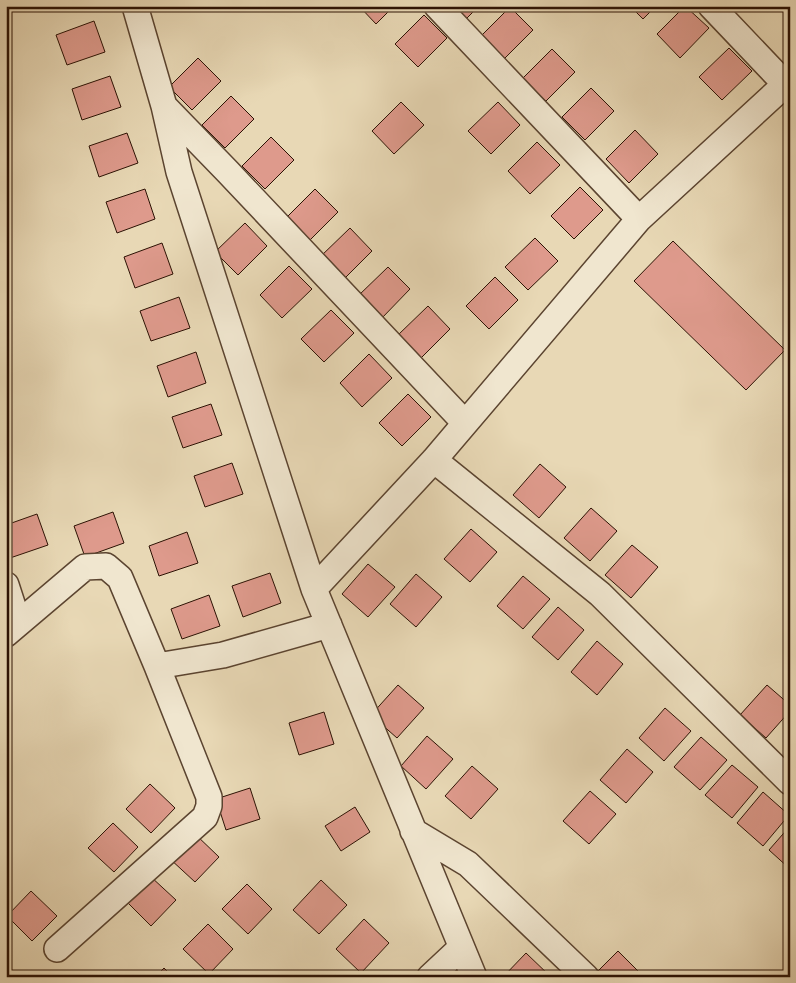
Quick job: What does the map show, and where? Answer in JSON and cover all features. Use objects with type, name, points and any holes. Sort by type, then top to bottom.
[{"type":"street","points":[[135,6],[164,106],[179,172],[314,589],[474,977]]},
{"type":"street","points":[[437,6],[639,219]]},
{"type":"street","points":[[314,589],[434,460],[639,219],[788,85],[712,6]]},
{"type":"street","points":[[164,106],[465,424]]},
{"type":"street","points":[[434,460],[600,594],[790,782]]},
{"type":"street","points":[[12,628],[85,567],[106,566],[120,578],[209,797],[209,806],[205,816],[57,950]]},
{"type":"street","points":[[6,585],[12,628]]},
{"type":"street","points":[[157,666],[223,655],[329,625]]},
{"type":"street","points":[[413,831],[468,864],[586,977]]},
{"type":"street","points":[[430,977],[461,948]]},
{"type":"building","points":[[359,6],[394,6],[376,24]]},
{"type":"building","points":[[450,6],[479,6],[464,21]]},
{"type":"building","points":[[630,6],[656,6],[643,19]]},
{"type":"building","points":[[685,6],[709,28],[680,58],[657,34]]},
{"type":"building","points":[[510,7],[533,30],[504,59],[481,36]]},
{"type":"building","points":[[424,15],[447,38],[418,67],[395,44]]},
{"type":"building","points":[[94,21],[105,52],[67,65],[56,35]]},
{"type":"building","points":[[729,48],[752,71],[722,100],[699,77]]},
{"type":"building","points":[[552,49],[575,72],[546,101],[523,78]]},
{"type":"building","points":[[198,58],[221,81],[192,110],[169,87]]},
{"type":"building","points":[[110,76],[121,107],[82,120],[72,89]]},
{"type":"building","points":[[591,88],[614,111],[585,140],[562,117]]},
{"type":"building","points":[[231,96],[254,119],[225,148],[202,125]]},
{"type":"building","points":[[401,102],[424,125],[394,154],[372,131]]},
{"type":"building","points":[[498,102],[520,125],[491,154],[468,131]]},
{"type":"building","points":[[635,130],[658,154],[629,183],[606,159]]},
{"type":"building","points":[[127,133],[138,163],[99,177],[89,146]]},
{"type":"building","points":[[271,137],[294,160],[265,189],[242,166]]},
{"type":"building","points":[[537,142],[560,165],[530,194],[508,171]]},
{"type":"building","points":[[580,187],[603,210],[574,239],[551,216]]},
{"type":"building","points":[[145,189],[155,219],[117,233],[106,202]]},
{"type":"building","points":[[315,189],[338,212],[309,241],[286,218]]},
{"type":"building","points":[[245,223],[267,246],[238,275],[215,252]]},
{"type":"building","points":[[350,228],[372,251],[343,280],[320,257]]},
{"type":"building","points":[[535,238],[558,261],[528,290],[505,267]]},
{"type":"building","points":[[673,241],[785,350],[746,390],[634,281]]},
{"type":"building","points":[[162,243],[173,274],[135,288],[124,257]]},
{"type":"building","points":[[289,266],[312,289],[282,318],[260,295]]},
{"type":"building","points":[[388,267],[410,289],[381,319],[358,296]]},
{"type":"building","points":[[495,277],[518,300],[489,329],[466,306]]},
{"type":"building","points":[[179,297],[190,328],[151,341],[140,311]]},
{"type":"building","points":[[428,306],[450,329],[421,358],[398,335]]},
{"type":"building","points":[[331,310],[354,333],[324,362],[301,339]]},
{"type":"building","points":[[196,352],[206,383],[168,397],[157,366]]},
{"type":"building","points":[[369,354],[392,378],[362,407],[340,383]]},
{"type":"building","points":[[408,394],[431,417],[402,446],[379,423]]},
{"type":"building","points":[[211,404],[222,435],[183,448],[172,417]]},
{"type":"building","points":[[232,463],[243,494],[205,507],[194,476]]},
{"type":"building","points":[[540,464],[566,487],[539,518],[513,495]]},
{"type":"building","points":[[591,508],[617,531],[590,561],[564,538]]},
{"type":"building","points":[[113,512],[124,543],[85,557],[74,526]]},
{"type":"building","points":[[37,514],[48,545],[10,558],[6,549],[6,525]]},
{"type":"building","points":[[471,529],[497,552],[470,582],[444,559]]},
{"type":"building","points":[[187,532],[198,563],[159,576],[149,546]]},
{"type":"building","points":[[632,545],[658,567],[631,598],[605,575]]},
{"type":"building","points":[[368,564],[395,587],[368,617],[342,594]]},
{"type":"building","points":[[270,573],[281,603],[243,617],[232,586]]},
{"type":"building","points":[[416,574],[442,597],[416,627],[390,604]]},
{"type":"building","points":[[523,576],[550,599],[523,629],[497,606]]},
{"type":"building","points":[[209,595],[220,626],[182,639],[171,609]]},
{"type":"building","points":[[558,607],[584,630],[558,660],[532,637]]},
{"type":"building","points":[[597,641],[623,664],[597,695],[571,672]]},
{"type":"building","points":[[398,685],[424,708],[397,738],[371,715]]},
{"type":"building","points":[[767,685],[790,705],[790,711],[766,738],[740,715]]},
{"type":"building","points":[[665,708],[691,731],[664,761],[639,738]]},
{"type":"building","points":[[324,712],[334,744],[299,755],[289,723]]},
{"type":"building","points":[[427,736],[453,759],[426,789],[401,766]]},
{"type":"building","points":[[701,737],[727,760],[700,790],[674,767]]},
{"type":"building","points":[[627,749],[653,772],[626,803],[600,780]]},
{"type":"building","points":[[732,765],[758,787],[732,818],[705,795]]},
{"type":"building","points":[[472,766],[498,789],[471,819],[445,796]]},
{"type":"building","points":[[150,784],[175,808],[151,833],[126,809]]},
{"type":"building","points":[[250,788],[260,819],[226,830],[216,799]]},
{"type":"building","points":[[590,791],[616,814],[589,844],[563,821]]},
{"type":"building","points":[[763,792],[789,815],[763,846],[737,823]]},
{"type":"building","points":[[355,807],[370,832],[341,851],[325,826]]},
{"type":"building","points":[[113,823],[138,847],[114,872],[88,848]]},
{"type":"building","points":[[790,826],[790,869],[769,850]]},
{"type":"building","points":[[194,833],[219,857],[195,882],[169,858]]},
{"type":"building","points":[[150,876],[176,900],[151,926],[126,901]]},
{"type":"building","points":[[321,880],[347,905],[319,934],[293,910]]},
{"type":"building","points":[[247,884],[272,909],[248,934],[222,909]]},
{"type":"building","points":[[31,891],[57,916],[32,941],[7,916]]},
{"type":"building","points":[[364,919],[389,943],[361,973],[336,949]]},
{"type":"building","points":[[208,924],[233,949],[209,974],[183,949]]},
{"type":"building","points":[[618,951],[643,976],[642,977],[593,976]]},
{"type":"building","points":[[526,953],[551,977],[503,977]]},
{"type":"building","points":[[164,968],[173,977],[155,977]]}]
